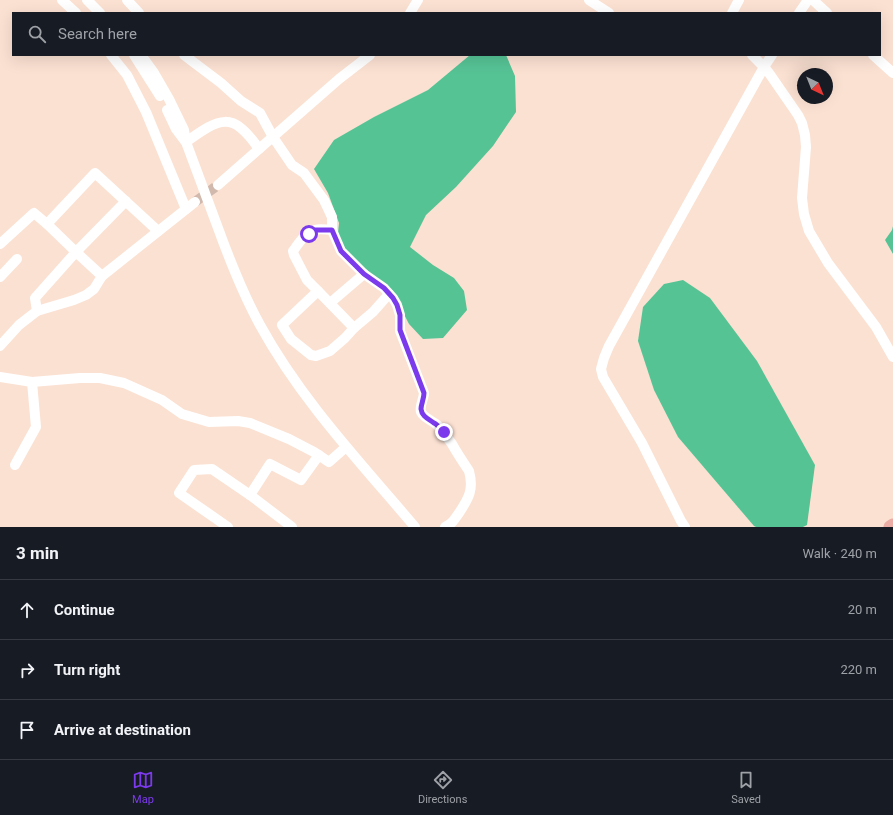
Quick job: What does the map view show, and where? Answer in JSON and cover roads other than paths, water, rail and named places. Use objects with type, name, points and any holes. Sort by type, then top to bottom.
[{"type":"street","points":[[62,0],[75,12]]},
{"type":"street","points":[[87,0],[99,12]]},
{"type":"street","points":[[97,0],[106,12]]},
{"type":"street","points":[[127,0],[138,12]]},
{"type":"street","points":[[411,12],[418,0]]},
{"type":"street","points":[[589,0],[607,12]]},
{"type":"street","points":[[733,12],[739,0]]},
{"type":"street","points":[[800,12],[808,0]]},
{"type":"street","points":[[813,0],[826,12]]},
{"type":"street","points":[[112,56],[127,75],[146,112],[186,209]]},
{"type":"street","points":[[135,56],[160,96],[176,129],[186,142]]},
{"type":"street","points":[[142,56],[154,73],[169,99],[184,130],[186,142],[235,274],[250,307],[272,346],[296,385],[346,447],[415,527]]},
{"type":"street","points":[[185,56],[221,83],[241,101],[260,113],[273,137],[292,165],[304,173],[324,200],[332,217],[332,230],[341,251],[364,274],[384,288],[397,305],[400,315],[400,330],[424,393],[421,412],[428,420],[436,424],[444,432],[469,470],[471,477],[469,497],[452,523],[445,527]]},
{"type":"street","points":[[218,185],[339,79],[369,56]]},
{"type":"street","points":[[753,56],[764,67],[802,123],[806,147],[802,198],[804,214],[809,231],[828,263],[876,327],[893,357]]},
{"type":"street","points":[[685,527],[642,443],[603,377],[600,369],[609,346],[771,56]]},
{"type":"street","points":[[874,56],[893,73]]},
{"type":"street","points":[[127,75],[136,66]]},
{"type":"street","points":[[186,142],[207,127],[219,122],[229,122],[237,124],[244,130],[259,149]]},
{"type":"street","points":[[46,224],[95,173],[158,231]]},
{"type":"street","points":[[37,311],[35,298],[76,252],[126,201]]},
{"type":"street","points":[[0,346],[19,325],[37,311],[86,295],[94,289],[102,276],[195,202]]},
{"type":"street","points":[[0,244],[34,213],[102,276]]},
{"type":"street","points":[[332,230],[316,230],[300,240],[293,251],[308,280],[354,328]]},
{"type":"street","points":[[0,278],[17,259]]},
{"type":"street","points":[[330,303],[364,274]]},
{"type":"street","points":[[318,291],[282,325],[292,339],[310,355],[316,356],[330,351],[373,312],[389,294]]},
{"type":"street","points":[[0,377],[32,382],[100,378],[124,383],[162,400],[182,414],[209,422],[238,421],[250,423],[289,439],[329,462],[346,447]]},
{"type":"street","points":[[15,465],[36,427],[32,382]]},
{"type":"street","points":[[250,496],[270,464],[301,480],[319,456]]},
{"type":"street","points":[[228,527],[179,493],[194,470],[212,469],[292,527]]},
{"type":"tunnel","points":[[195,202],[218,185]]}]
